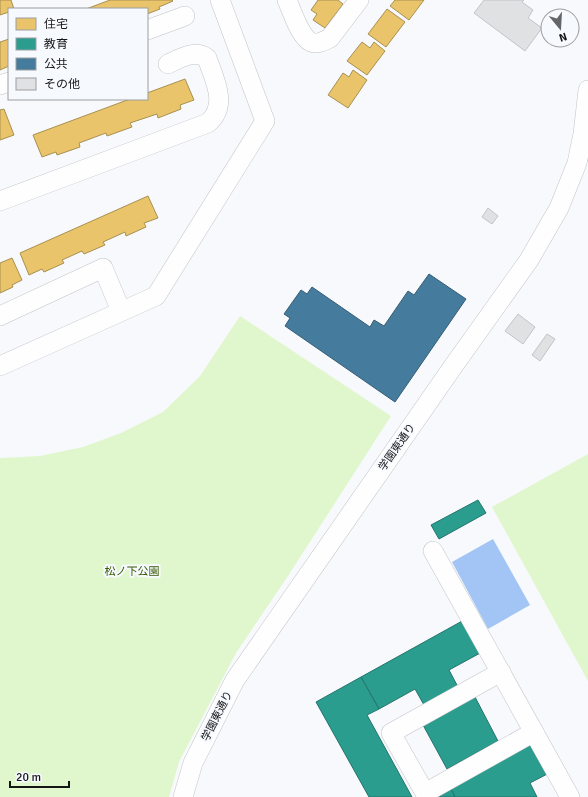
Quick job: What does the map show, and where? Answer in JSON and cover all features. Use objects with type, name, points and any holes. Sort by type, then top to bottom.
[{"type":"street","points":[[0,366],[156,296],[264,121],[220,0]]},
{"type":"street","points":[[287,0],[303,34],[311,42],[317,43],[330,38],[359,0]]},
{"type":"street","points":[[148,30],[185,16]]},
{"type":"street","points":[[0,201],[208,123],[215,117],[219,107],[220,98],[207,58],[203,55],[192,54],[168,64]]},
{"type":"street","name":"学園東通り","points":[[182,797],[193,763],[235,680],[529,260],[555,214],[577,163],[584,134],[588,90]]},
{"type":"street","points":[[0,316],[104,268],[121,311]]},
{"type":"street","points":[[434,551],[570,797]]},
{"type":"street","points":[[501,672],[391,733],[424,793],[534,732]]},
{"type":"green space","name":"松ノ下公園","points":[[240,316],[391,416],[288,576],[236,653],[179,762],[169,797],[0,797],[0,458],[40,456],[83,447],[121,433],[163,412],[200,376]]},
{"type":"green space","points":[[588,454],[588,681],[492,507]]},
{"type":"water","points":[[493,539],[530,605],[488,629],[452,562]]},
{"type":"building: 住宅","points":[[0,0],[11,0],[14,8],[8,8],[8,12],[0,15]]},
{"type":"building: 住宅","points":[[110,0],[173,1],[159,7],[160,9],[148,14],[148,8],[89,8]]},
{"type":"building: 住宅","points":[[318,0],[338,0],[343,4],[325,28],[313,20],[317,14],[311,10]]},
{"type":"building: 住宅","points":[[395,0],[424,0],[409,20],[390,6]]},
{"type":"building: 住宅","points":[[387,9],[405,22],[386,47],[368,34]]},
{"type":"building: 住宅","points":[[8,39],[8,66],[0,70],[0,42]]},
{"type":"building: 住宅","points":[[362,42],[370,48],[374,42],[385,51],[367,75],[347,61]]},
{"type":"building: 住宅","points":[[353,70],[367,80],[348,108],[328,95],[343,73],[349,77]]},
{"type":"building: 住宅","points":[[185,79],[194,100],[180,105],[181,109],[158,118],[157,114],[130,123],[132,127],[107,136],[106,133],[79,143],[80,147],[57,155],[56,152],[42,157],[33,135],[127,100],[148,100],[148,93]]},
{"type":"building: 住宅","points":[[4,109],[14,135],[0,140],[0,110]]},
{"type":"building: 住宅","points":[[148,196],[158,218],[144,223],[146,227],[126,236],[125,232],[103,242],[105,245],[84,254],[82,251],[62,260],[64,263],[44,272],[42,269],[29,275],[20,253]]},
{"type":"building: 住宅","points":[[12,258],[22,280],[12,285],[13,287],[0,293],[0,263]]},
{"type":"building: 教育","points":[[478,500],[486,513],[439,539],[431,525]]},
{"type":"building: 教育","points":[[464,620],[482,652],[449,670],[458,687],[424,705],[415,689],[379,709],[361,677]]},
{"type":"building: 教育","points":[[361,677],[379,709],[367,715],[412,797],[369,797],[316,702]]},
{"type":"building: 教育","points":[[475,697],[498,741],[447,769],[423,725]]},
{"type":"building: 教育","points":[[534,741],[551,772],[530,783],[537,797],[455,797],[450,787]]},
{"type":"building: 教育","points":[[450,787],[455,797],[432,797]]},
{"type":"building: 公共","points":[[429,274],[466,299],[395,402],[285,326],[290,318],[284,314],[301,290],[307,294],[312,287],[370,327],[374,320],[384,326],[408,291],[414,295]]},
{"type":"building: その他","points":[[484,0],[524,0],[522,2],[533,10],[528,18],[540,27],[540,31],[525,51],[474,13]]},
{"type":"building: その他","points":[[488,208],[498,216],[492,224],[482,217]]},
{"type":"building: その他","points":[[518,314],[535,327],[523,344],[505,331]]},
{"type":"building: その他","points":[[547,334],[555,339],[540,361],[532,355]]}]
